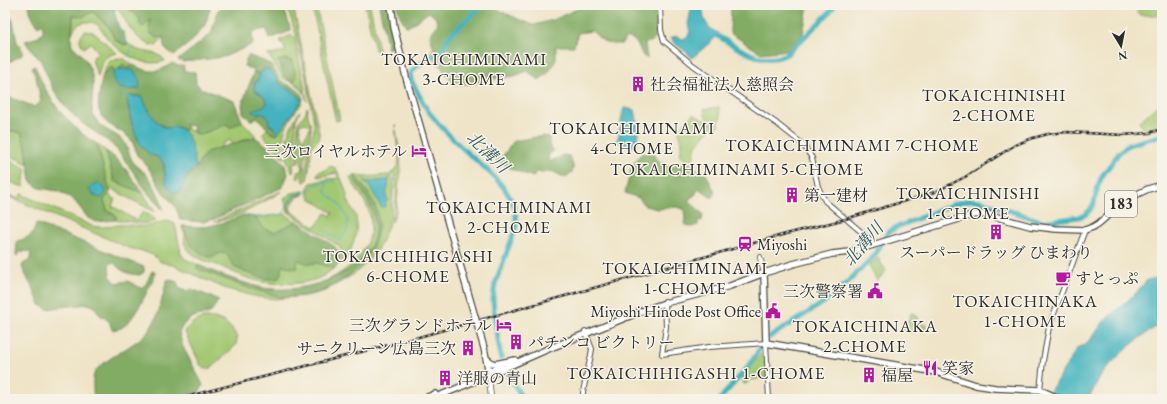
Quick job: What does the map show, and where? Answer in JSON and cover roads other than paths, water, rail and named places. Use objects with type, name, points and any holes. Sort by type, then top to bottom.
[{"type":"highway","points":[[391,5],[394,27],[407,81],[468,289],[484,348],[489,373]]},
{"type":"highway","name":"183","points":[[432,399],[515,360],[665,302],[730,286],[746,279],[797,263],[832,254],[850,252],[972,215],[986,214],[1030,226],[1085,230],[1098,224],[1127,199],[1148,189],[1162,185]]},
{"type":"highway","points":[[764,273],[766,343],[936,372],[976,385],[995,388],[1042,391],[1060,399]]},
{"type":"highway","name":"183","points":[[423,399],[548,349],[585,332]]},
{"type":"highway","points":[[486,358],[495,364],[515,360]]},
{"type":"main road","points":[[760,257],[764,273]]},
{"type":"main road","points":[[489,373],[491,399]]},
{"type":"street","points":[[660,5],[660,30],[664,41],[693,65],[776,123],[800,142],[812,158],[818,187],[825,200],[872,241],[874,245]]},
{"type":"street","points":[[1042,391],[1043,360],[1049,327],[1085,230]]},
{"type":"street","points":[[665,302],[666,327],[662,354],[708,347],[766,343],[769,399]]},
{"type":"street","points":[[583,399],[584,384],[592,349],[585,332]]},
{"type":"water","points":[[692,5],[700,5],[704,8],[703,15],[706,22],[712,30],[718,33],[713,40],[692,58],[670,38],[677,36],[681,39],[686,38],[690,32],[688,24]]},
{"type":"water","points":[[266,68],[285,88],[292,90],[302,100],[278,134],[273,126],[269,125],[269,120],[266,115],[252,112],[253,110],[264,106],[267,103],[264,97],[253,88],[255,86],[254,83],[260,75],[254,72],[260,74]]},
{"type":"water","points":[[119,69],[133,70],[139,79],[140,88],[122,89],[118,87],[114,82],[113,75]]},
{"type":"water","points":[[130,96],[142,97],[152,116],[160,125],[169,128],[175,126],[184,131],[188,136],[196,168],[189,174],[179,193],[174,193],[167,185],[162,160],[148,153],[139,141],[133,128],[127,99]]},
{"type":"water","points":[[624,108],[635,110],[638,139],[635,147],[617,142]]},
{"type":"water","points":[[390,177],[386,198],[388,199],[385,207],[381,207],[364,180],[367,182],[388,180]]},
{"type":"water","points":[[97,183],[102,185],[106,191],[102,198],[91,193],[89,189]]},
{"type":"water","points":[[1162,275],[1162,323],[1146,333],[1110,365],[1102,375],[1088,399],[1045,399],[1078,347],[1083,346],[1091,339],[1105,320],[1135,294],[1147,280]]},
{"type":"waterway","points":[[111,5],[117,25],[124,33],[125,39],[132,48],[128,56]]},
{"type":"waterway","name":"北溝川","points":[[483,5],[452,34],[447,40],[442,51],[412,71],[411,79],[424,105],[431,114],[458,144],[498,181],[507,192],[513,204],[516,216],[515,230],[495,284],[493,299],[501,358]]},
{"type":"waterway","points":[[710,32],[737,48],[757,57],[777,58],[787,54],[829,13],[835,5]]},
{"type":"waterway","points":[[119,87],[119,92],[125,96],[130,96]]},
{"type":"waterway","name":"北溝川","points":[[770,337],[823,303],[847,283],[875,255],[888,232],[897,227],[954,204],[969,200],[980,201],[1044,222],[1085,215],[1094,203],[1102,176],[1119,153],[1128,145],[1162,135]]},
{"type":"waterway","points":[[251,216],[259,217],[283,214],[294,195],[308,192],[314,185],[335,181]]},
{"type":"waterway","points":[[326,182],[327,185],[325,189],[327,194],[339,203],[348,220],[347,230],[340,241],[327,232]]},
{"type":"waterway","name":"北溝川","points":[[720,399],[748,367],[760,348]]},
{"type":"waterway","name":"北溝川","points":[[506,372],[523,399]]},
{"type":"railway","points":[[177,399],[408,340],[786,234],[842,220],[935,192],[965,177],[1015,145],[1033,138],[1048,134],[1067,132],[1123,135],[1149,133],[1162,129]]},
{"type":"place","name":"社会福祉法人慈照会","points":[[638,84]]},
{"type":"place","name":"三次ロイヤルホテル","points":[[419,151]]},
{"type":"place","name":"第一建材","points":[[792,195]]},
{"type":"place","name":"スーパードラッグ ひまわり","points":[[996,232]]},
{"type":"place","name":"Miyoshi","points":[[745,244]]},
{"type":"place","name":"すとっぷ","points":[[1063,278]]},
{"type":"place","name":"三次警察署","points":[[875,291]]},
{"type":"place","name":"Miyoshi Hinode Post Office","points":[[773,311]]},
{"type":"place","name":"三次グランドホテル","points":[[504,325]]},
{"type":"place","name":"パチンコ ビクトリー","points":[[516,342]]},
{"type":"place","name":"サニクリーン広島三次","points":[[468,348]]},
{"type":"place","name":"笑家","points":[[930,368]]},
{"type":"place","name":"福屋","points":[[869,375]]},
{"type":"place","name":"洋服の青山","points":[[445,378]]},
{"type":"district","name":"TOKAICHIMINAMI 3-CHOME","points":[[464,69]]},
{"type":"district","name":"TOKAICHINISHI 2-CHOME","points":[[994,105]]},
{"type":"district","name":"TOKAICHIMINAMI 4-CHOME","points":[[632,138]]},
{"type":"district","name":"TOKAICHIMINAMI 7-CHOME","points":[[852,145]]},
{"type":"district","name":"TOKAICHIMINAMI 5-CHOME","points":[[737,169]]},
{"type":"district","name":"TOKAICHINISHI 1-CHOME","points":[[968,203]]},
{"type":"district","name":"TOKAICHIMINAMI 2-CHOME","points":[[509,217]]},
{"type":"district","name":"TOKAICHIHIGASHI 6-CHOME","points":[[408,266]]},
{"type":"district","name":"TOKAICHIMINAMI 1-CHOME","points":[[685,278]]},
{"type":"district","name":"TOKAICHINAKA 1-CHOME","points":[[1025,311]]},
{"type":"district","name":"TOKAICHINAKA 2-CHOME","points":[[865,336]]},
{"type":"district","name":"TOKAICHIHIGASHI 1-CHOME","points":[[696,373]]}]
